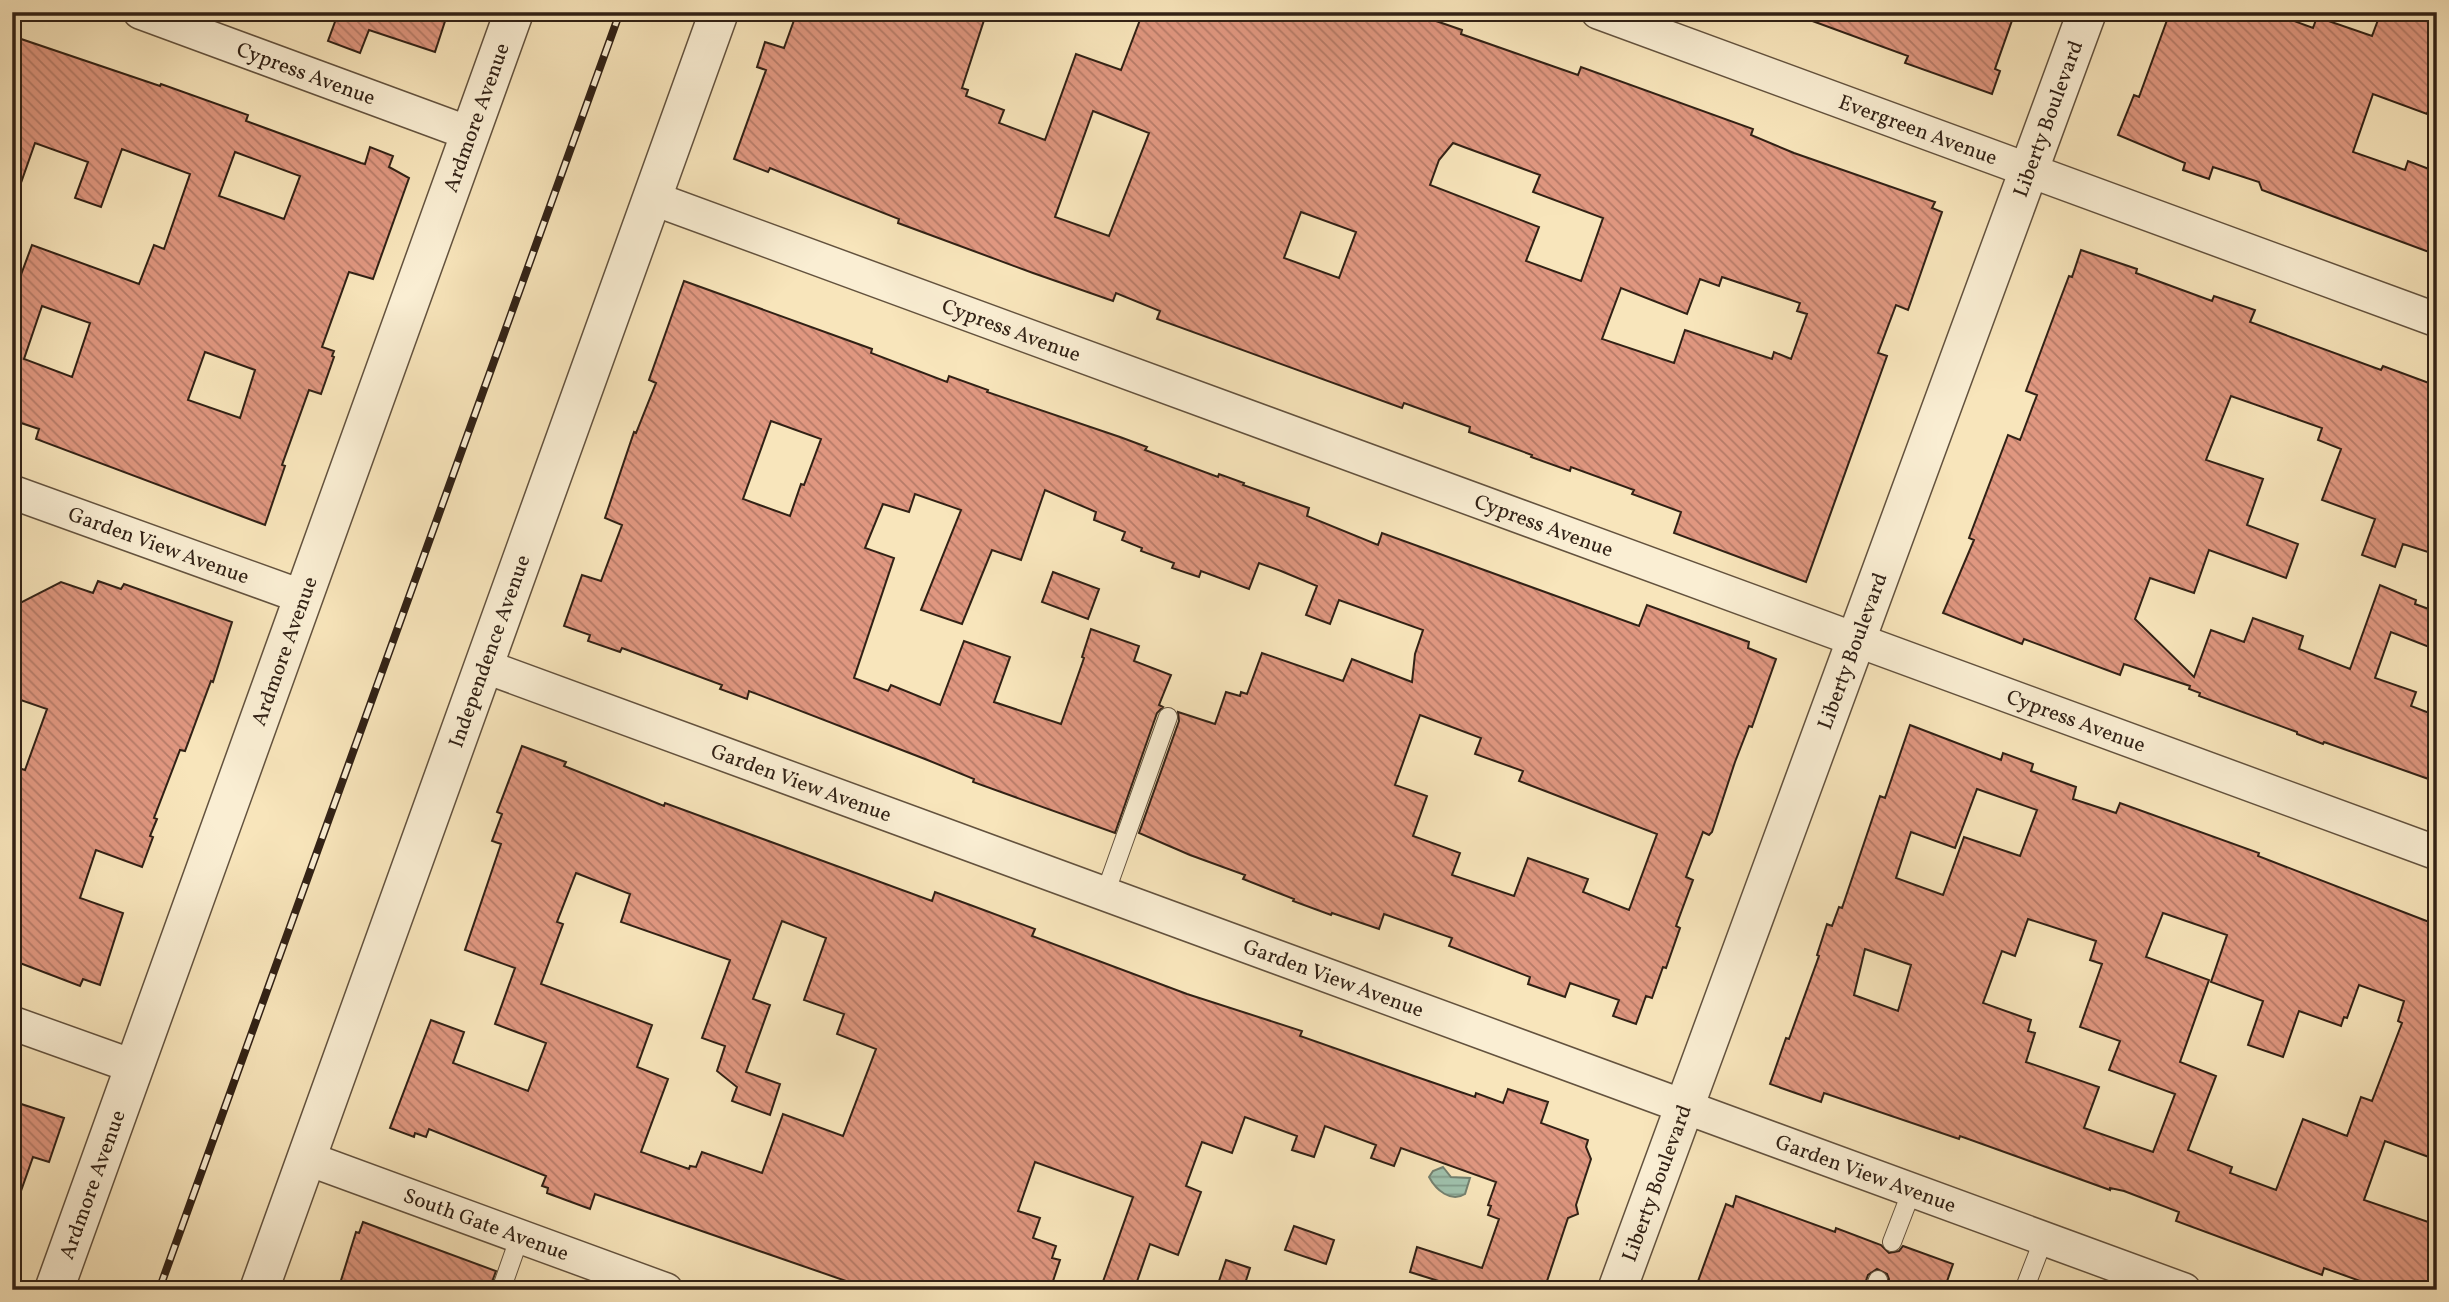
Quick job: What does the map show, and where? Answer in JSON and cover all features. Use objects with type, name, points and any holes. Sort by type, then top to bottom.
[{"type":"street","name":"Cypress Avenue","points":[[140,12],[471,134]]},
{"type":"street","name":"Ardmore Avenue","points":[[54,1290],[514,12]]},
{"type":"street","name":"Independence Avenue","points":[[259,1290],[719,12]]},
{"type":"street","name":"Evergreen Avenue","points":[[1598,12],[2437,320]]},
{"type":"street","name":"Liberty Boulevard","points":[[1617,1290],[2087,12]]},
{"type":"street","name":"Cypress Avenue","points":[[652,198],[2437,853]]},
{"type":"street","name":"Garden View Avenue","points":[[12,492],[303,597]]},
{"type":"street","name":"Garden View Avenue","points":[[484,666],[2184,1290]]},
{"type":"street","points":[[12,1023],[135,1067]]},
{"type":"street","name":"South Gate Avenue","points":[[306,1158],[666,1290]]},
{"type":"lane","points":[[1105,894],[1168,717]]},
{"type":"lane","points":[[1892,1242],[1912,1190]]},
{"type":"lane","points":[[500,1290],[520,1236]]},
{"type":"lane","points":[[2024,1290],[2043,1238]]},
{"type":"shaded area","points":[[1443,1167],[1451,1177],[1470,1178],[1465,1194],[1449,1196],[1436,1186],[1429,1177],[1433,1171]]},
{"type":"building","points":[[330,12],[448,12],[435,52],[369,30],[360,53],[328,41],[336,19],[329,17]]},
{"type":"building","points":[[797,12],[971,12],[985,17],[962,88],[968,90],[966,96],[1004,110],[999,123],[1045,140],[1076,54],[1121,70],[1143,12],[1410,12],[1462,30],[1461,34],[1578,75],[1581,67],[1753,129],[1751,135],[1794,153],[1935,202],[1932,208],[1942,212],[1908,310],[1896,305],[1878,353],[1887,356],[1806,582],[1674,533],[1681,512],[1632,494],[1634,490],[1571,467],[1570,471],[1531,457],[1532,455],[1469,432],[1470,427],[1404,403],[1402,408],[1157,319],[1160,311],[1116,293],[1113,301],[1033,273],[898,223],[899,219],[770,168],[768,172],[734,159],[766,70],[757,67],[765,42],[784,48]],"holes":[[[1093,111],[1149,133],[1109,236],[1055,217]],[[1453,143],[1540,175],[1533,192],[1603,218],[1581,281],[1526,261],[1539,227],[1430,185],[1439,160]],[[1301,212],[1356,232],[1339,278],[1284,258]],[[1722,277],[1800,303],[1797,311],[1807,314],[1791,359],[1774,352],[1772,359],[1685,330],[1674,363],[1602,339],[1621,288],[1687,314],[1700,279],[1719,286]]]},
{"type":"building","points":[[1796,12],[2015,12],[1995,69],[2000,71],[1992,94],[1905,63],[1908,56],[1796,15]]},
{"type":"building","points":[[2170,12],[2270,12],[2313,28],[2317,17],[2372,36],[2381,12],[2411,12],[2437,21],[2437,86],[2427,114],[2373,94],[2353,152],[2405,170],[2408,161],[2437,172],[2437,255],[2262,190],[2259,182],[2213,167],[2209,179],[2183,170],[2185,163],[2118,135],[2134,95],[2139,97]]},
{"type":"building","points":[[12,39],[21,39],[160,86],[161,84],[248,115],[246,121],[361,163],[365,164],[370,147],[393,156],[389,167],[409,178],[373,279],[349,272],[322,347],[334,351],[334,357],[321,394],[309,390],[282,465],[285,466],[265,525],[36,439],[39,429],[12,420],[12,299],[32,245],[139,284],[154,245],[164,249],[190,174],[122,149],[101,207],[75,198],[88,162],[35,143],[16,197],[12,196]],"holes":[[[235,152],[300,176],[284,219],[219,196]],[[42,306],[90,323],[72,377],[24,359]],[[205,352],[255,370],[240,418],[188,400]]]},
{"type":"building","points":[[2081,250],[2137,269],[2136,273],[2212,301],[2214,296],[2255,310],[2250,322],[2381,370],[2383,366],[2437,386],[2437,550],[2430,547],[2428,552],[2403,544],[2395,567],[2362,555],[2375,519],[2322,500],[2341,449],[2318,440],[2322,428],[2231,396],[2206,460],[2263,479],[2247,525],[2298,544],[2286,578],[2209,550],[2194,593],[2150,578],[2135,619],[2194,677],[2211,630],[2244,642],[2253,618],[2303,636],[2299,649],[2350,669],[2380,585],[2416,600],[2415,604],[2437,612],[2437,650],[2391,632],[2375,678],[2416,692],[2411,706],[2437,716],[2437,782],[2324,742],[2323,744],[2199,696],[2200,693],[2189,689],[2190,686],[2124,664],[2120,675],[2024,639],[2022,644],[1943,613],[1974,540],[1969,538],[2008,435],[2020,440],[2037,395],[2026,391]]},
{"type":"building","points":[[684,281],[872,349],[871,353],[947,382],[949,376],[988,390],[987,392],[1147,447],[1145,450],[1218,477],[1219,474],[1244,483],[1243,485],[1309,508],[1307,516],[1378,545],[1382,533],[1639,626],[1647,605],[1749,642],[1748,648],[1776,659],[1752,727],[1749,726],[1735,762],[1712,832],[1709,835],[1703,832],[1686,877],[1693,880],[1676,926],[1680,928],[1666,968],[1663,967],[1652,998],[1646,996],[1636,1024],[1613,1016],[1619,1000],[1570,983],[1565,997],[1528,984],[1530,977],[1449,946],[1452,938],[1384,914],[1379,929],[1332,913],[1331,915],[1243,879],[1245,875],[1139,833],[1179,721],[1178,712],[1215,724],[1226,692],[1240,696],[1241,692],[1247,694],[1262,653],[1343,681],[1352,659],[1412,682],[1415,654],[1423,630],[1339,600],[1330,624],[1306,615],[1317,586],[1281,571],[1259,563],[1249,589],[1201,571],[1199,577],[1172,568],[1174,563],[1141,551],[1142,548],[1122,540],[1125,532],[1094,520],[1096,512],[1045,490],[1021,560],[992,550],[962,624],[921,610],[961,510],[915,494],[909,512],[883,504],[865,548],[894,558],[854,678],[888,691],[891,685],[940,705],[964,641],[1010,657],[994,702],[1061,724],[1091,629],[1139,646],[1134,661],[1171,675],[1159,705],[1163,707],[1157,713],[1115,833],[973,782],[974,779],[925,759],[749,691],[747,699],[720,689],[722,685],[622,648],[620,652],[588,641],[590,635],[564,626],[582,575],[601,581],[622,525],[605,518],[634,432],[636,433],[656,383],[649,380]],"holes":[[[771,421],[821,439],[790,516],[743,499]],[[1420,715],[1481,738],[1475,754],[1523,771],[1519,781],[1657,834],[1629,910],[1583,892],[1588,879],[1528,858],[1514,896],[1452,875],[1460,853],[1413,836],[1427,796],[1395,785]]]},
{"type":"building","points":[[1053,572],[1099,589],[1088,619],[1042,602]]},
{"type":"building","points":[[98,581],[121,589],[124,584],[232,622],[213,682],[211,681],[185,751],[180,750],[154,818],[157,819],[150,836],[153,837],[142,867],[96,850],[80,898],[123,913],[100,985],[83,979],[80,986],[12,960],[12,766],[25,770],[47,709],[12,697],[12,607],[61,582],[93,593]]},
{"type":"building","points":[[1910,725],[2001,760],[2003,753],[2033,764],[2031,771],[2076,787],[2073,799],[2116,813],[2120,803],[2259,853],[2258,856],[2437,925],[2437,1160],[2385,1141],[2364,1200],[2437,1225],[2437,1290],[2385,1290],[2324,1268],[2322,1275],[2176,1221],[2179,1212],[2124,1191],[2110,1190],[1960,1136],[1959,1139],[1824,1093],[1821,1102],[1770,1084],[1819,956],[1817,955],[1827,924],[1832,926],[1839,907],[1842,908],[1880,796],[1885,798]],"holes":[[[1977,789],[2037,810],[2020,856],[1964,837],[1943,895],[1896,878],[1911,832],[1955,848]],[[2163,913],[2227,935],[2211,982],[2263,1001],[2248,1045],[2283,1057],[2299,1011],[2341,1026],[2344,1017],[2347,1018],[2359,985],[2404,1001],[2398,1021],[2402,1023],[2372,1101],[2361,1097],[2347,1136],[2303,1119],[2276,1190],[2230,1173],[2232,1167],[2188,1150],[2216,1076],[2180,1062],[2209,980],[2146,957]],[[2028,919],[2096,941],[2090,960],[2102,964],[2080,1027],[2120,1041],[2109,1070],[2175,1094],[2153,1152],[2084,1128],[2099,1087],[2026,1062],[2035,1033],[2028,1031],[2031,1020],[1983,1003],[2002,951],[2015,956]],[[1865,949],[1911,965],[1898,1011],[1854,995]]]},
{"type":"building","points":[[522,746],[566,762],[564,766],[664,806],[665,803],[932,901],[935,892],[1035,929],[1032,936],[1187,994],[1302,1031],[1300,1036],[1411,1075],[1475,1097],[1476,1093],[1503,1103],[1508,1089],[1548,1102],[1541,1123],[1588,1140],[1586,1147],[1591,1159],[1576,1205],[1578,1214],[1568,1218],[1544,1290],[1467,1290],[1410,1272],[1417,1247],[1482,1268],[1499,1219],[1488,1215],[1491,1206],[1488,1205],[1496,1182],[1401,1148],[1394,1166],[1371,1158],[1376,1145],[1325,1126],[1314,1157],[1292,1150],[1297,1136],[1245,1117],[1232,1153],[1202,1142],[1186,1186],[1201,1192],[1178,1255],[1150,1244],[1134,1290],[1100,1290],[1133,1197],[1035,1162],[1018,1211],[1040,1218],[1033,1238],[1056,1246],[1052,1258],[1060,1260],[1050,1290],[872,1290],[595,1194],[590,1209],[547,1193],[548,1188],[542,1186],[546,1176],[429,1129],[426,1137],[415,1133],[414,1137],[390,1128],[431,1020],[464,1032],[453,1063],[528,1091],[546,1043],[495,1024],[515,968],[465,950],[501,844],[492,841],[502,814],[497,812]],"holes":[[[576,873],[630,894],[621,922],[730,960],[702,1038],[725,1046],[717,1071],[737,1087],[732,1101],[770,1115],[780,1084],[746,1072],[770,1005],[753,999],[782,921],[826,938],[804,1000],[844,1014],[837,1034],[876,1049],[843,1136],[783,1114],[762,1173],[702,1152],[696,1167],[690,1166],[689,1169],[641,1152],[668,1079],[637,1067],[652,1025],[541,984],[563,924],[557,922]]]},
{"type":"building","points":[[12,1101],[64,1118],[49,1162],[33,1157],[16,1205],[12,1204]]},
{"type":"building","points":[[1736,1196],[1835,1232],[1836,1228],[1881,1245],[1889,1253],[1899,1251],[1903,1246],[1953,1264],[1944,1290],[1886,1290],[1889,1279],[1887,1274],[1877,1269],[1868,1275],[1863,1290],[1711,1290],[1697,1284],[1726,1204],[1733,1207]]},
{"type":"building","points":[[363,1222],[496,1271],[489,1290],[338,1290],[356,1232],[359,1233]]},
{"type":"building","points":[[1294,1226],[1334,1240],[1326,1264],[1285,1250]]},
{"type":"building","points":[[1226,1260],[1250,1268],[1243,1290],[1216,1290]]},
{"type":"railway","points":[[159,1290],[620,12]]}]
